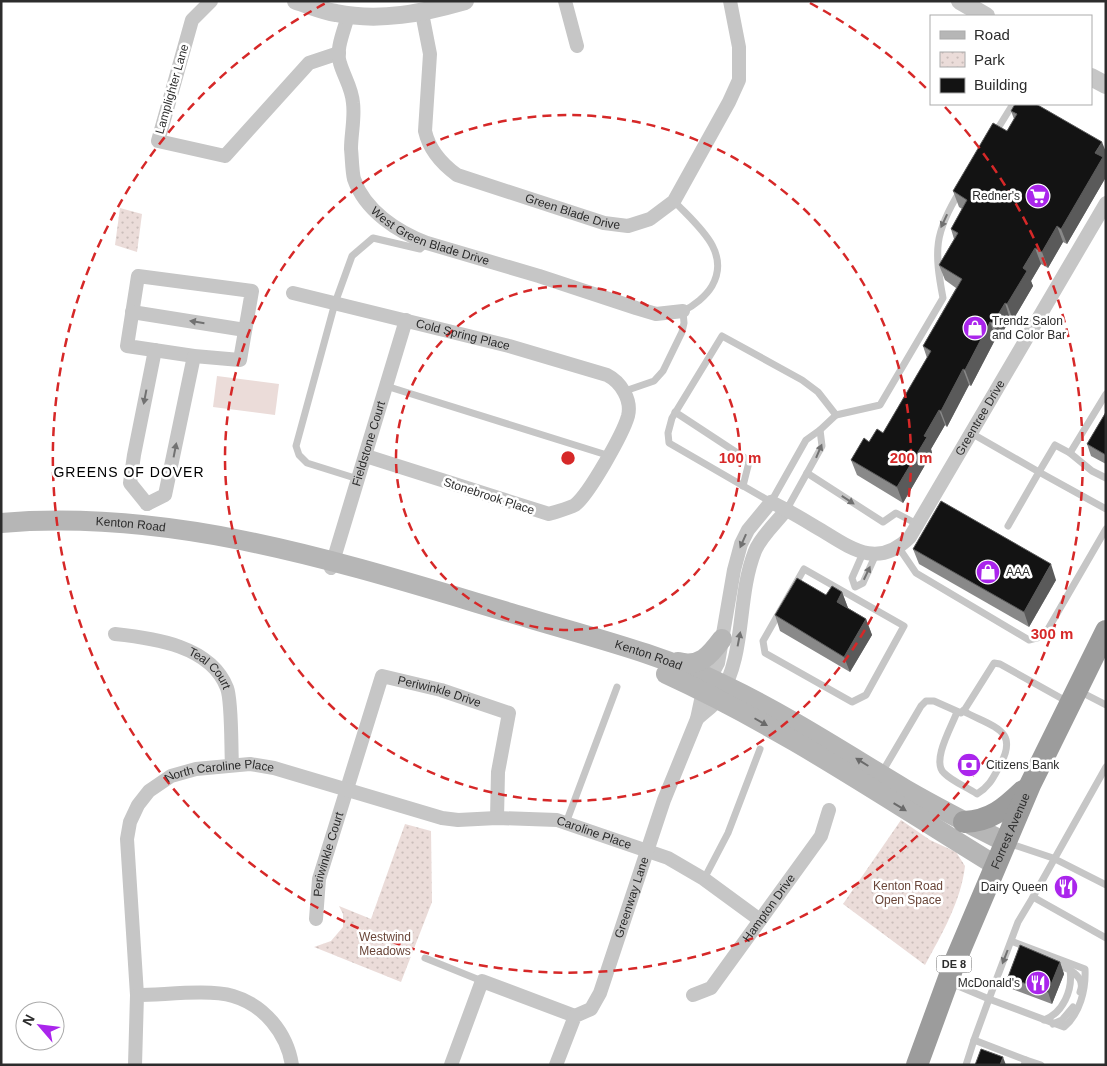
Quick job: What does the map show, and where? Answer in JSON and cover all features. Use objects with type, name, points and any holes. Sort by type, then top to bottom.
[{"type":"highway","name":"Forrest Avenue","points":[[917,1065],[947,982],[1005,842],[1073,696],[1097,656],[1106,631]]},
{"type":"highway","points":[[964,822],[990,818],[1030,785]]},
{"type":"main road","name":"Kenton Road","points":[[1,523],[89,522],[143,524],[260,545],[277,552],[332,564],[662,658],[714,688],[787,736],[995,865]]},
{"type":"main road","name":"Kenton Road","points":[[332,564],[562,636],[714,688],[831,743],[964,822],[1005,842]]},
{"type":"main road","points":[[662,658],[686,664],[700,662],[710,655],[722,639]]},
{"type":"street","name":"Lamplighter Lane","points":[[211,1],[192,20],[158,141],[225,156],[309,63],[339,53]]},
{"type":"street","points":[[296,1],[336,13],[374,17],[422,13],[465,1]]},
{"type":"street","points":[[564,1],[577,46]]},
{"type":"street","name":"Green Blade Drive","points":[[422,13],[430,54],[425,131],[427,139],[443,165],[457,174],[604,223],[628,226],[650,219],[674,201],[729,102],[739,80],[739,47],[730,1]]},
{"type":"street","points":[[960,1],[984,15]]},
{"type":"street","points":[[339,53],[348,15]]},
{"type":"street","name":"West Green Blade Drive","points":[[339,53],[340,63],[351,86],[354,103],[351,150],[354,180],[372,208],[380,216],[412,237],[428,243],[656,314],[683,311]]},
{"type":"street","points":[[1092,78],[1106,85]]},
{"type":"street","name":"Greentree Drive","points":[[900,548],[910,537],[1106,203]]},
{"type":"street","points":[[138,276],[252,291],[245,330],[240,360],[194,356],[126,346],[138,276]]},
{"type":"street","name":"Cold Spring Place","points":[[293,293],[509,346],[607,375],[618,380],[625,391]]},
{"type":"street","points":[[132,312],[245,330]]},
{"type":"street","name":"Fieldstone Court","points":[[332,564],[406,320]]},
{"type":"street","points":[[147,504],[130,483],[155,350]]},
{"type":"street","points":[[147,504],[165,495],[194,356]]},
{"type":"street","name":"Stonebrook Place","points":[[366,456],[549,514],[574,505],[610,456],[629,415],[625,391]]},
{"type":"street","points":[[714,688],[734,570],[741,544],[748,530],[770,502],[787,509],[851,548],[870,553],[888,553],[900,548]]},
{"type":"street","points":[[143,524],[147,504]]},
{"type":"street","points":[[714,688],[734,662],[741,633],[748,573],[756,549],[787,509]]},
{"type":"street","name":"Teal Court","points":[[115,634],[149,638],[179,646],[193,653],[219,672],[228,690],[232,764]]},
{"type":"street","name":"Periwinkle Drive","points":[[348,791],[382,676],[441,690],[509,713],[498,772],[497,818]]},
{"type":"street","name":"Greenway Lane","points":[[575,1016],[591,1009],[600,993],[649,851],[664,800],[697,719],[714,688]]},
{"type":"street","name":"North Caroline Place","points":[[135,1065],[137,995],[127,839],[130,822],[138,805],[149,791],[171,776],[196,769],[232,764],[250,764],[274,768],[442,818],[458,820],[497,818]]},
{"type":"street","name":"Periwinkle Court","points":[[316,919],[318,879],[348,791]]},
{"type":"street","name":"Hampton Drive","points":[[693,995],[711,988],[821,836],[829,810]]},
{"type":"street","name":"Caroline Place","points":[[497,818],[557,820],[668,858],[704,879],[760,920]]},
{"type":"street","points":[[451,1065],[482,980],[575,1016],[556,1065]]},
{"type":"street","points":[[137,995],[218,994],[233,996],[267,1015],[282,1035],[289,1050],[292,1065]]},
{"type":"lane","points":[[993,137],[1012,105]]},
{"type":"lane","points":[[836,415],[818,392],[802,380],[722,336],[676,412],[668,433],[669,442],[770,502],[806,440],[836,415],[880,405],[943,298],[936,263],[939,233],[962,187]]},
{"type":"lane","points":[[625,391],[654,381],[663,371],[682,332],[684,324],[683,311],[690,308],[708,292],[719,274],[719,266],[712,242],[674,201]]},
{"type":"lane","points":[[358,479],[306,463],[299,455],[296,446],[335,303],[352,256],[373,238],[420,248],[428,243]]},
{"type":"lane","points":[[386,386],[610,456]]},
{"type":"lane","points":[[1070,453],[1106,394]]},
{"type":"lane","points":[[676,412],[745,458],[748,462],[744,486]]},
{"type":"lane","points":[[787,509],[822,446],[820,430]]},
{"type":"lane","points":[[971,433],[1106,510]]},
{"type":"lane","points":[[1008,526],[1055,445],[1070,453],[1092,471],[1106,478]]},
{"type":"lane","points":[[807,473],[883,522],[896,513],[917,524]]},
{"type":"lane","points":[[900,548],[916,574],[1029,640],[1044,636],[1106,530]]},
{"type":"lane","points":[[855,587],[852,578],[870,553]]},
{"type":"lane","points":[[850,595],[855,587],[862,583],[870,553]]},
{"type":"lane","points":[[804,569],[850,595],[904,626],[866,694],[852,702],[765,653],[763,641],[804,569]]},
{"type":"lane","points":[[881,774],[920,706],[926,701],[934,701],[960,712],[1005,733],[1008,742],[1008,752],[986,789],[977,794],[943,773],[940,763],[940,752],[960,712],[994,663],[1073,696],[1106,705]]},
{"type":"lane","points":[[566,823],[617,687]]},
{"type":"lane","points":[[704,879],[728,832],[760,749]]},
{"type":"lane","points":[[966,1065],[1018,922],[1106,767]]},
{"type":"lane","points":[[1005,842],[1053,858],[1106,885]]},
{"type":"lane","points":[[1033,897],[1106,938]]},
{"type":"lane","points":[[947,982],[1064,1028],[1071,1021],[1086,986],[1085,969],[1011,941]]},
{"type":"lane","points":[[1019,944],[1023,951],[1070,970],[1077,975],[1081,987],[1070,1013],[1053,1024]]},
{"type":"lane","points":[[424,958],[482,980]]},
{"type":"lane","points":[[1044,1020],[1054,1016],[1065,1000],[1070,986],[1070,970]]},
{"type":"lane","points":[[974,1040],[1025,1062],[1041,1065]]},
{"type":"green space","points":[[120,208],[142,214],[137,252],[115,245]]},
{"type":"green space","points":[[217,376],[279,384],[275,415],[213,407]]},
{"type":"green space","name":"Kenton Road Open Space","points":[[901,820],[930,840],[956,852],[965,866],[955,905],[925,965],[843,904]]},
{"type":"green space","name":"Westwind Meadows","points":[[405,824],[431,831],[432,902],[401,982],[314,947],[331,941],[343,927],[343,914],[339,906],[371,919]]},
{"type":"building","points":[[1014,105],[1038,105],[1102,142],[1095,153],[1103,157],[1061,229],[1057,226],[1042,252],[1035,248],[1023,268],[1027,271],[1007,304],[1005,303],[993,323],[990,322],[965,370],[963,369],[941,411],[939,410],[924,436],[927,437],[897,487],[851,460],[864,438],[869,442],[877,429],[883,433],[931,351],[923,346],[962,279],[939,265],[958,233],[951,229],[967,200],[953,191],[993,123],[1007,131],[1017,114],[1011,111]]},
{"type":"building","points":[[1106,412],[1106,455],[1087,444]]},
{"type":"building","name":"AAA","points":[[941,501],[1051,564],[1024,612],[913,549]]},
{"type":"building","points":[[797,578],[826,595],[832,586],[842,592],[837,602],[866,619],[844,657],[775,615]]},
{"type":"building","points":[[1020,945],[1060,962],[1048,992],[1008,977]]},
{"type":"building","points":[[981,1049],[1003,1057],[1000,1065],[975,1065]]},
{"type":"place","name":"Redner's","points":[[1038,196]]},
{"type":"place","name":"Trendz Salon and Color Bar","points":[[975,328]]},
{"type":"place","name":"AAA","points":[[988,572]]},
{"type":"place","name":"Citizens Bank","points":[[969,765]]},
{"type":"place","name":"Dairy Queen","points":[[1066,887]]},
{"type":"place","name":"McDonald's","points":[[1038,983]]},
{"type":"district","name":"GREENS OF DOVER","points":[[129,472]]}]
